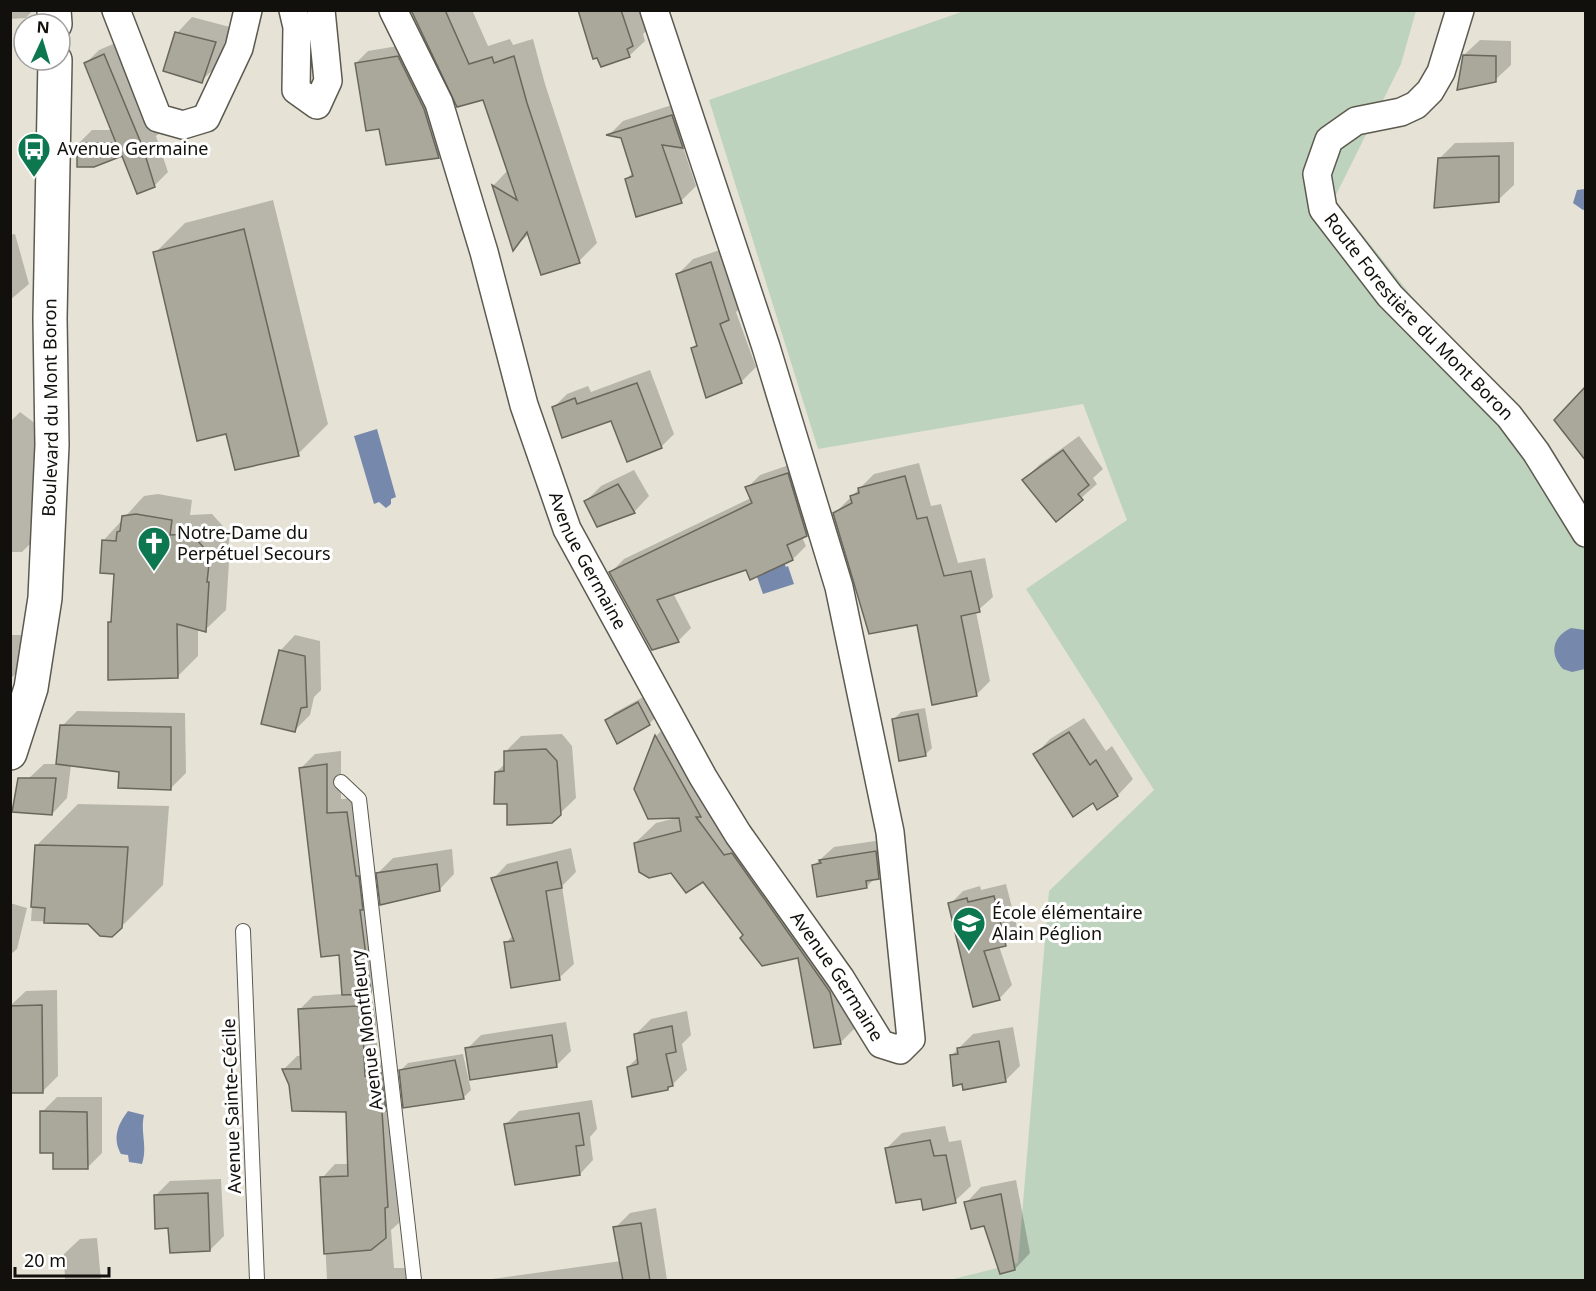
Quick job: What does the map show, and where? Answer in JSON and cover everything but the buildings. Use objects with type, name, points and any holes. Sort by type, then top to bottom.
[{"type":"street","points":[[116,10],[158,118],[183,125],[206,118],[238,48],[248,10]]},
{"type":"street","points":[[293,10],[297,27],[296,90],[317,105],[328,81],[321,10]]},
{"type":"street","name":"Avenue Germaine","points":[[393,10],[439,103],[484,252],[524,405],[567,529],[703,777],[738,834],[841,979],[881,1044],[900,1050],[911,1039],[890,832],[839,587],[766,347],[654,10]]},
{"type":"street","name":"Route Forestière du Mont Boron","points":[[1460,10],[1441,72],[1430,91],[1416,105],[1401,112],[1356,121],[1329,140],[1317,174],[1323,209],[1390,296],[1509,416],[1536,452],[1586,533]]},
{"type":"street","name":"Boulevard du Mont Boron","points":[[10,753],[32,687],[45,598],[51,445],[50,318],[56,72]]},
{"type":"lane","name":"Avenue Montfleury","points":[[341,783],[359,799],[414,1281]]},
{"type":"lane","name":"Avenue Sainte-Cécile","points":[[243,931],[257,1281]]},
{"type":"green space","points":[[964,11],[1416,11],[1401,64],[1334,199],[1585,513],[1585,1280],[949,1280],[1018,1263],[1049,891],[1154,790],[1026,589],[1127,520],[1083,404],[818,449],[709,100]]},
{"type":"water","points":[[1585,189],[1585,209],[1583,210],[1573,203],[1577,190]]},
{"type":"water","points":[[377,429],[396,497],[391,499],[391,504],[386,508],[379,502],[374,504],[354,436]]},
{"type":"water","points":[[781,556],[786,567],[788,566],[794,584],[763,594],[757,577]]},
{"type":"water","points":[[1571,628],[1585,630],[1585,669],[1572,672],[1563,669],[1554,652],[1556,641]]},
{"type":"water","points":[[128,1111],[144,1115],[142,1164],[129,1162],[128,1155],[121,1154],[118,1148],[117,1131]]},
{"type":"place","name":"Avenue Germaine","points":[[34,178]]},
{"type":"place","name":"Notre-Dame du Perpétuel Secours","points":[[154,572]]},
{"type":"place","name":"École élémentaire Alain Péglion","points":[[969,952]]}]
